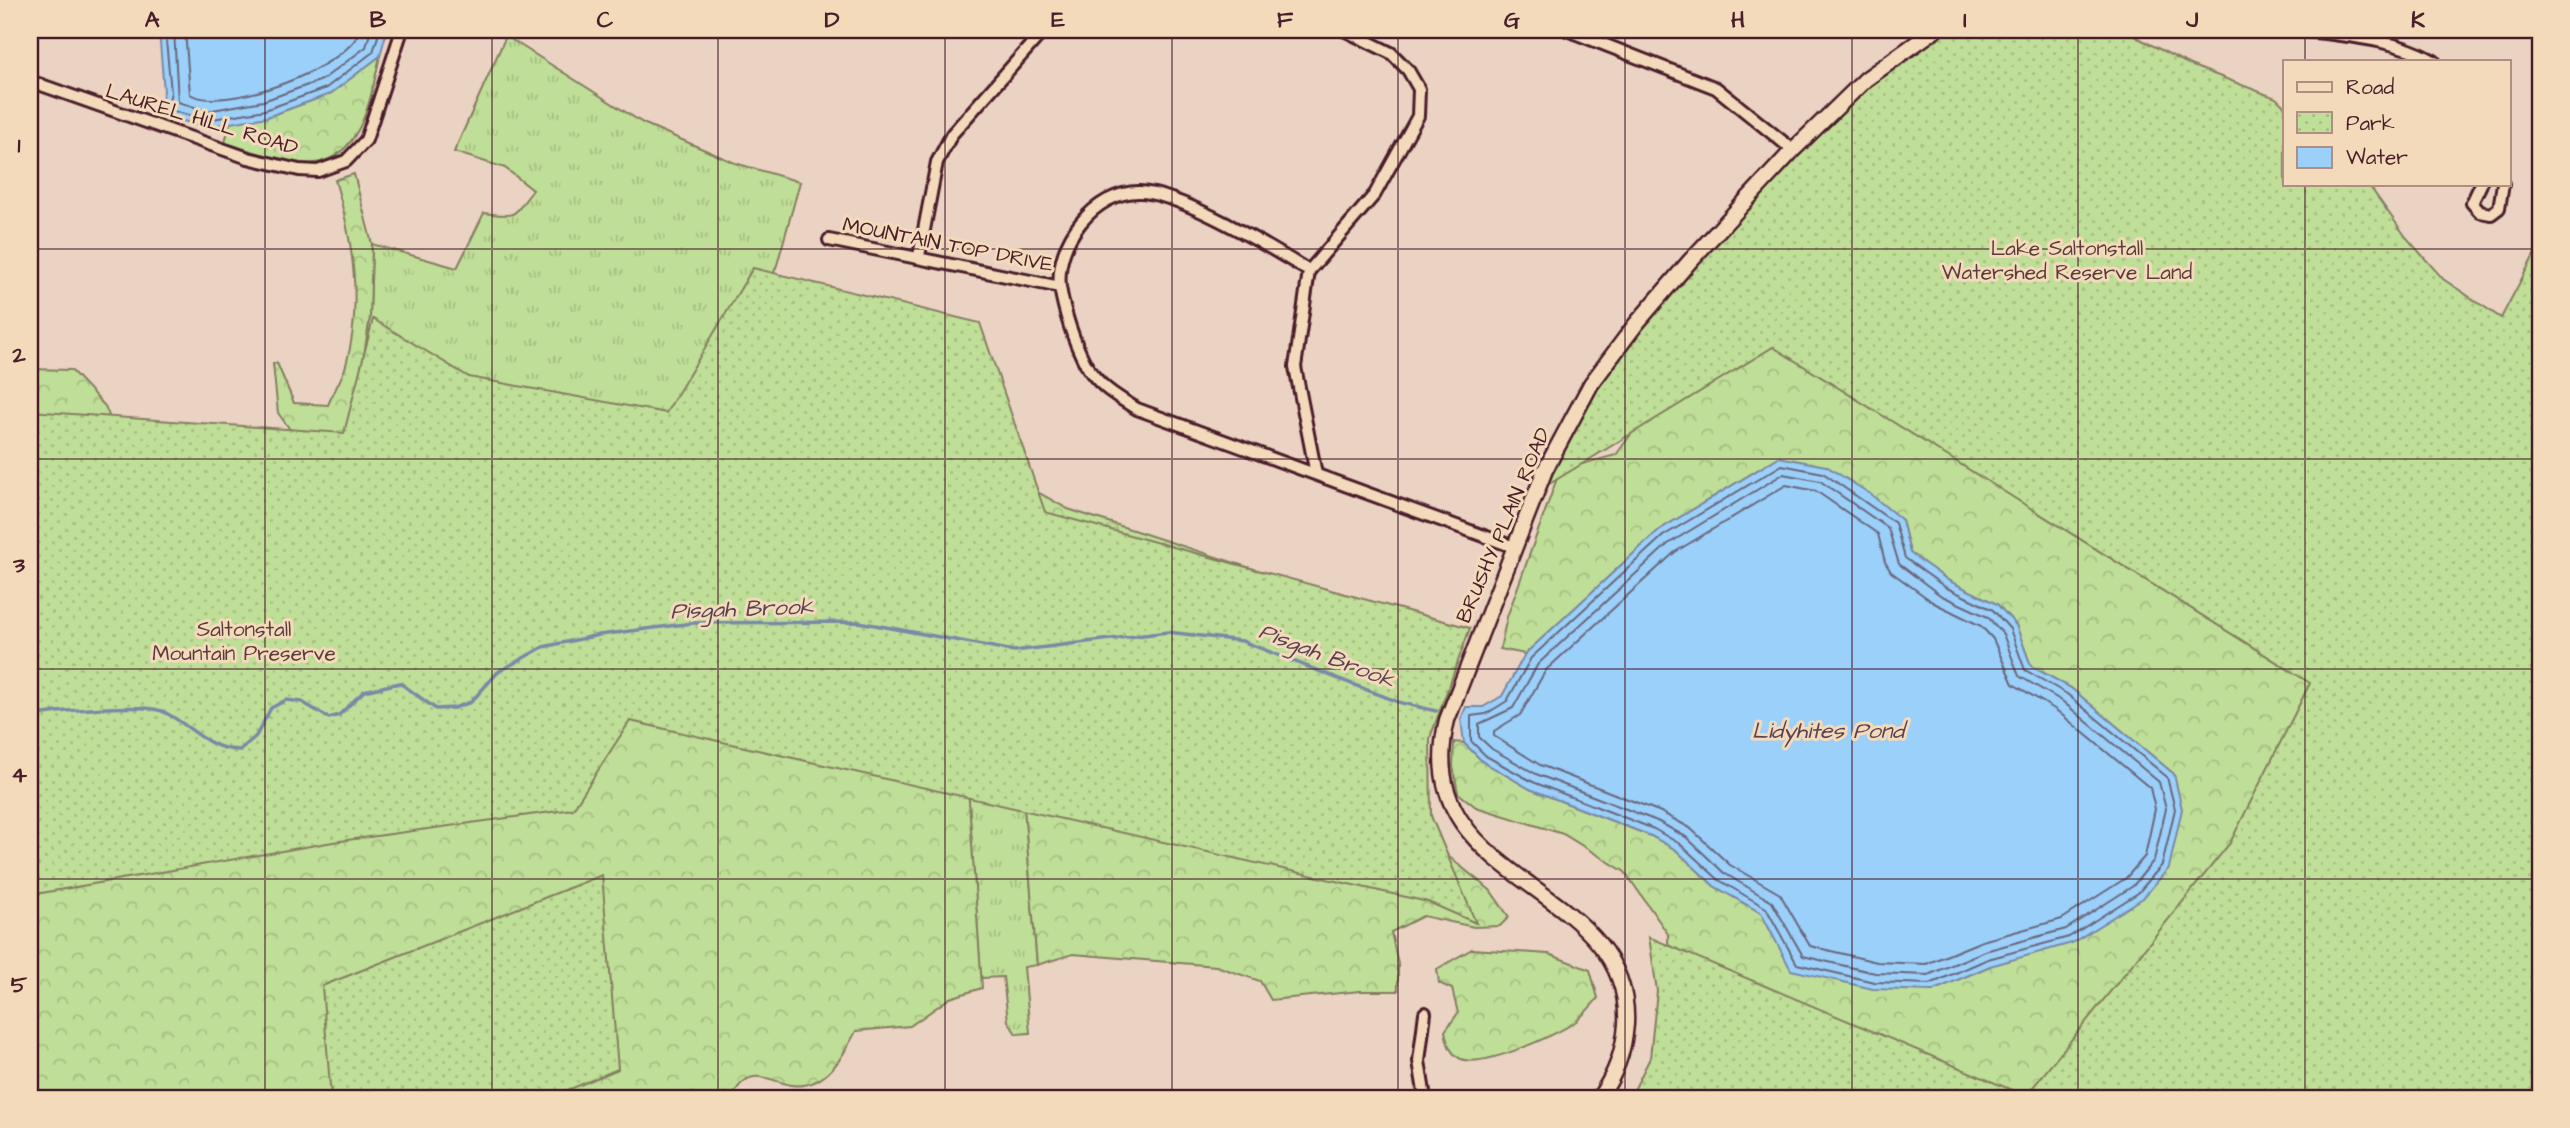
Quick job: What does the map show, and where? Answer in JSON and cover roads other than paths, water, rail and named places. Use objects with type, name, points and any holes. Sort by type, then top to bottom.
[{"type":"main road","name":"BRUSHY PLAIN ROAD","points":[[1599,1098],[1614,1074],[1625,1035],[1626,1013],[1622,987],[1613,966],[1593,935],[1475,841],[1452,806],[1444,778],[1442,751],[1447,720],[1545,470],[1591,384],[1672,282],[1793,150],[1866,79],[1935,30]]},
{"type":"street","name":"LAUREL HILL ROAD","points":[[30,81],[248,158],[299,170],[318,171],[346,161],[366,140],[402,30]]},
{"type":"street","points":[[919,256],[937,162],[952,134],[1044,30]]},
{"type":"street","points":[[1316,474],[1295,367],[1309,271],[1375,194],[1418,116],[1419,89],[1408,70],[1391,53],[1344,30]]},
{"type":"street","points":[[1567,30],[1716,88],[1793,150]]},
{"type":"street","points":[[2298,30],[2386,43],[2420,53],[2432,60]]},
{"type":"street","points":[[2480,186],[2472,203],[2480,212],[2491,214],[2499,208],[2503,186]]},
{"type":"street","points":[[1309,271],[1251,236],[1173,202],[1141,192],[1117,195],[1093,207],[1073,236],[1061,265],[1060,287],[1082,355],[1104,388],[1136,409],[1514,547]]},
{"type":"street","name":"MOUNTAIN TOP DRIVE","points":[[829,240],[919,256],[1060,287]]},
{"type":"street","points":[[1425,1013],[1419,1061],[1425,1098]]},
{"type":"water","points":[[159,30],[387,30],[380,56],[330,94],[267,117],[206,127],[168,117],[159,107],[164,92]]},
{"type":"water","name":"Lidyhites Pond","points":[[1779,457],[1826,466],[1869,493],[1902,520],[1910,553],[1949,581],[1997,604],[2016,625],[2031,666],[2071,688],[2174,774],[2182,809],[2169,868],[2143,898],[2072,943],[1990,966],[1932,991],[1873,989],[1791,970],[1761,913],[1714,886],[1676,850],[1651,836],[1530,789],[1482,761],[1464,743],[1461,719],[1466,707],[1483,707],[1502,696],[1525,654],[1659,530]]},
{"type":"waterway","name":"Pisgah Brook","points":[[30,717],[98,708],[153,709],[174,717],[218,746],[240,750],[256,736],[271,708],[286,700],[302,702],[329,718],[339,715],[364,691],[400,683],[436,709],[454,708],[471,702],[498,672],[543,647],[599,635],[693,623],[859,622],[1014,651],[1168,632],[1242,641],[1398,702],[1436,711]]},
{"type":"park label","name":"Lake Saltonstall Watershed Reserve Land","points":[[2067,260]]},
{"type":"park label","name":"Saltonstall Mountain Preserve","points":[[244,641]]}]
